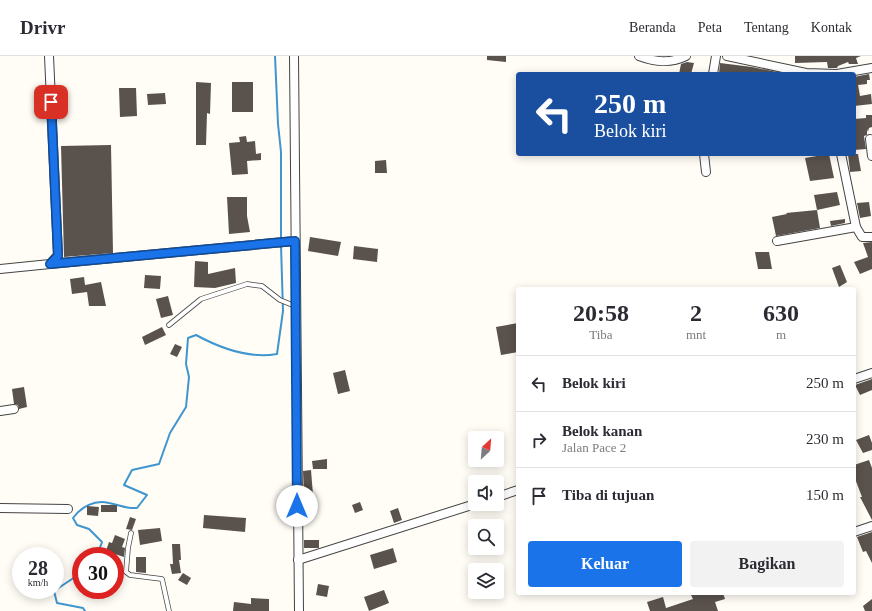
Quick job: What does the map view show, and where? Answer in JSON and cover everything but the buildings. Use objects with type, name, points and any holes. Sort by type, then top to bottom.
[{"type":"street","points":[[49,56],[58,256],[50,264]]},
{"type":"street","points":[[294,56],[299,611]]},
{"type":"street","points":[[639,56],[654,61],[676,61],[686,56]]},
{"type":"street","points":[[713,72],[716,56]]},
{"type":"street","points":[[727,56],[801,72]]},
{"type":"street","points":[[849,72],[872,68]]},
{"type":"street","points":[[870,139],[872,156]]},
{"type":"street","points":[[704,156],[706,172]]},
{"type":"street","points":[[841,156],[856,227],[862,237],[872,238]]},
{"type":"street","points":[[777,241],[856,227]]},
{"type":"street","points":[[0,269],[295,241]]},
{"type":"street","points":[[856,378],[872,373]]},
{"type":"street","points":[[0,411],[14,409]]},
{"type":"street","points":[[504,495],[516,491]]},
{"type":"street","points":[[298,560],[468,506]]},
{"type":"street","points":[[0,508],[68,509]]},
{"type":"street","points":[[856,531],[872,526]]},
{"type":"lane","points":[[169,325],[201,299],[247,284],[262,286],[280,300],[296,306]]},
{"type":"lane","points":[[131,533],[126,572],[130,575],[162,579],[168,611]]},
{"type":"waterway","points":[[275,56],[278,124],[281,152],[281,241]]},
{"type":"waterway","points":[[100,547],[102,542],[89,529],[77,525],[73,518],[84,507],[99,502],[137,508],[147,495],[124,485],[132,470],[159,464],[170,433],[186,407],[189,377],[186,364],[188,338],[196,335],[225,348],[246,354],[277,354],[283,311],[281,245]]},
{"type":"waterway","points":[[72,579],[54,591],[57,603],[83,608],[85,611]]},
{"type":"route","points":[[51,102],[58,256],[53,263],[50,264],[295,241],[297,506]]}]
